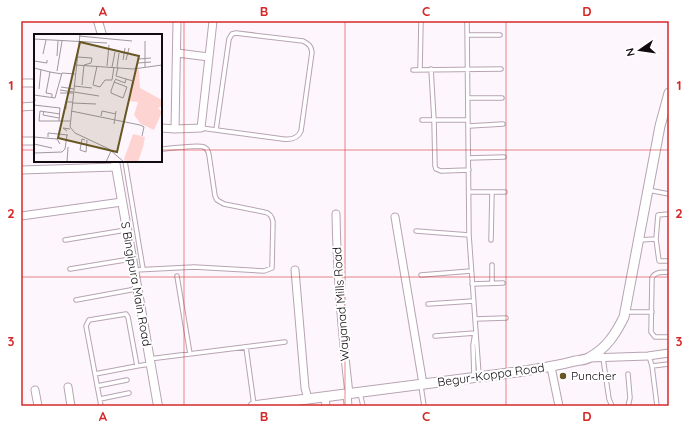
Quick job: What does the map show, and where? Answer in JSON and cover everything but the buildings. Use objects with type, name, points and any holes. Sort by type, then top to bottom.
[{"type":"main road","name":"Begur-Koppa Road","points":[[254,406],[326,401],[348,394],[551,367],[589,358],[607,344],[618,331],[624,317],[660,126],[666,113],[669,93]]},
{"type":"street","points":[[98,21],[102,34]]},
{"type":"street","points":[[175,128],[177,21]]},
{"type":"street","points":[[162,128],[201,128],[213,21]]},
{"type":"street","points":[[177,53],[209,57]]},
{"type":"street","points":[[21,83],[34,83]]},
{"type":"street","points":[[21,107],[34,106]]},
{"type":"street","points":[[21,141],[34,141]]},
{"type":"street","points":[[21,170],[115,164]]},
{"type":"street","name":"S Bingipura Main Road","points":[[115,164],[158,406]]},
{"type":"street","points":[[21,216],[122,202]]},
{"type":"street","name":"Wayanad Mills Road","points":[[336,214],[337,261],[348,406]]},
{"type":"street","points":[[395,217],[422,384]]},
{"type":"street","points":[[295,270],[307,402]]},
{"type":"street","points":[[589,358],[648,356],[669,353]]},
{"type":"street","points":[[551,367],[559,406]]},
{"type":"street","points":[[68,387],[71,406]]},
{"type":"street","points":[[34,390],[38,406]]},
{"type":"lane","points":[[420,70],[421,21]]},
{"type":"lane","points":[[467,21],[469,235],[474,301],[477,377]]},
{"type":"lane","points":[[201,128],[283,139],[294,138],[299,135],[302,131],[312,52],[308,43],[303,41],[236,33],[232,34],[229,39],[216,130]]},
{"type":"lane","points":[[468,35],[500,35]]},
{"type":"lane","points":[[431,69],[436,169],[441,171],[469,170]]},
{"type":"lane","points":[[413,70],[501,69]]},
{"type":"lane","points":[[468,98],[502,98]]},
{"type":"lane","points":[[422,120],[468,120]]},
{"type":"lane","points":[[468,126],[503,124]]},
{"type":"lane","points":[[133,270],[194,267],[264,271],[272,268],[272,216],[269,213],[224,204],[216,200],[214,196],[208,150],[205,148],[198,146],[162,149]]},
{"type":"lane","points":[[469,158],[504,157]]},
{"type":"lane","points":[[125,162],[143,269]]},
{"type":"lane","points":[[648,190],[669,194]]},
{"type":"lane","points":[[469,192],[505,192]]},
{"type":"lane","points":[[491,240],[492,192]]},
{"type":"lane","points":[[669,214],[658,215],[656,239],[659,261],[669,260]]},
{"type":"lane","points":[[65,240],[126,230]]},
{"type":"lane","points":[[416,231],[469,235]]},
{"type":"lane","points":[[638,240],[656,239]]},
{"type":"lane","points":[[70,269],[131,260]]},
{"type":"lane","points":[[492,265],[492,283]]},
{"type":"lane","points":[[421,275],[471,271]]},
{"type":"lane","points":[[669,272],[657,272],[653,274],[651,332],[655,337],[669,337]]},
{"type":"lane","points":[[177,276],[190,354]]},
{"type":"lane","points":[[472,284],[503,283]]},
{"type":"lane","points":[[76,300],[136,289]]},
{"type":"lane","points":[[428,304],[474,301]]},
{"type":"lane","points":[[625,312],[652,312]]},
{"type":"lane","points":[[101,406],[86,326],[88,320],[126,314],[128,317],[137,366]]},
{"type":"lane","points":[[475,319],[506,318]]},
{"type":"lane","points":[[435,336],[475,332]]},
{"type":"lane","points":[[95,374],[190,354],[285,342]]},
{"type":"lane","points":[[246,347],[254,406]]},
{"type":"lane","points":[[648,356],[652,366],[657,406]]},
{"type":"lane","points":[[603,358],[612,406]]},
{"type":"lane","points":[[652,366],[669,364]]},
{"type":"lane","points":[[628,374],[630,398],[628,406]]},
{"type":"lane","points":[[97,386],[127,380]]},
{"type":"lane","points":[[422,384],[424,406]]},
{"type":"lane","points":[[100,400],[129,393]]},
{"type":"lane","points":[[360,393],[363,406]]},
{"type":"place","name":"Puncher","points":[[563,376]]}]
